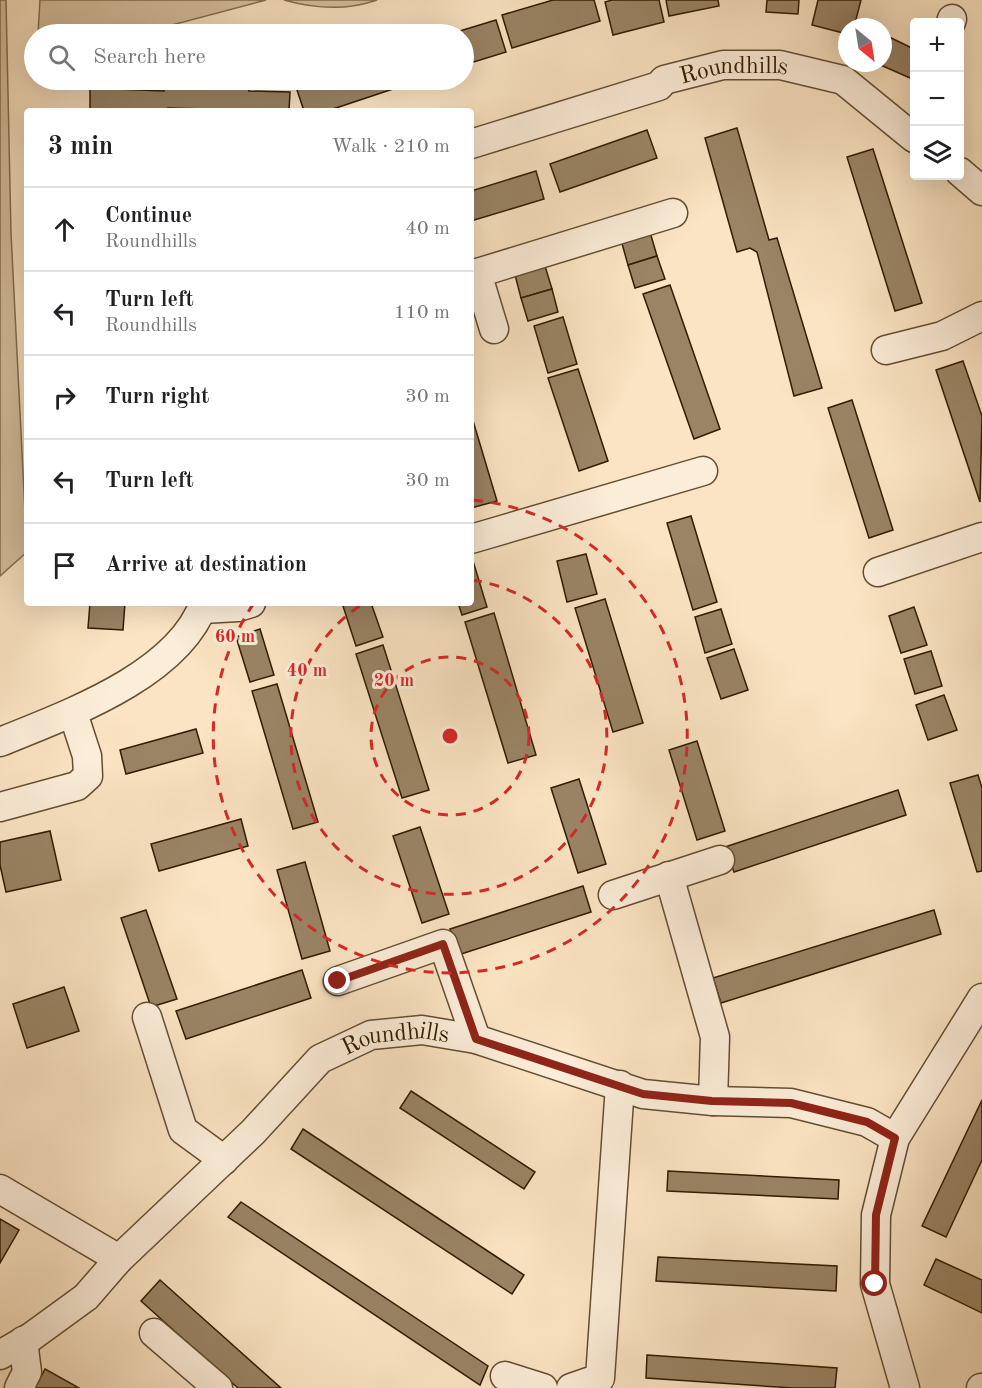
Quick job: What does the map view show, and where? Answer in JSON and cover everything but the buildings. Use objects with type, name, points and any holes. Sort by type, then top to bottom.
[{"type":"street","name":"Roundhills","points":[[474,143],[659,86],[664,80],[723,65],[780,65],[843,80],[910,132]]},
{"type":"street","points":[[964,175],[982,191]]},
{"type":"street","points":[[494,329],[474,274],[673,213]]},
{"type":"street","points":[[886,350],[942,336],[982,316]]},
{"type":"street","points":[[474,537],[703,471]]},
{"type":"street","points":[[878,572],[982,537]]},
{"type":"street","points":[[0,742],[73,713],[154,667],[184,637],[203,606],[241,606]]},
{"type":"street","points":[[0,807],[76,786],[88,776],[87,756],[73,713]]},
{"type":"street","points":[[613,895],[720,860]]},
{"type":"street","points":[[669,876],[715,1037],[712,1101]]},
{"type":"street","points":[[338,981],[443,944],[476,1039]]},
{"type":"street","points":[[904,1388],[875,1284],[876,1215],[895,1138],[982,998]]},
{"type":"street","points":[[147,1017],[183,1130],[224,1160]]},
{"type":"street","name":"Roundhills","points":[[12,1348],[86,1297],[119,1259],[224,1160],[320,1059],[371,1035],[422,1030],[476,1039],[643,1094],[712,1101],[791,1103],[867,1122],[895,1138]]},
{"type":"street","points":[[571,1388],[600,1378],[620,1085]]},
{"type":"street","points":[[0,1189],[119,1259]]},
{"type":"street","points":[[154,1333],[218,1388]]},
{"type":"street","points":[[12,1348],[27,1372],[19,1388]]},
{"type":"street","points":[[504,1376],[543,1388]]},
{"type":"shaded area","points":[[0,0],[6,0],[11,233],[24,492],[24,555],[0,576]]},
{"type":"shaded area","points":[[40,0],[266,0],[176,24],[39,24]]},
{"type":"shaded area","points":[[284,0],[377,0],[354,6],[331,8]]},
{"type":"route","points":[[338,981],[443,944],[476,1039],[643,1094],[712,1101],[791,1103],[867,1122],[895,1138],[876,1215],[875,1284]]}]
